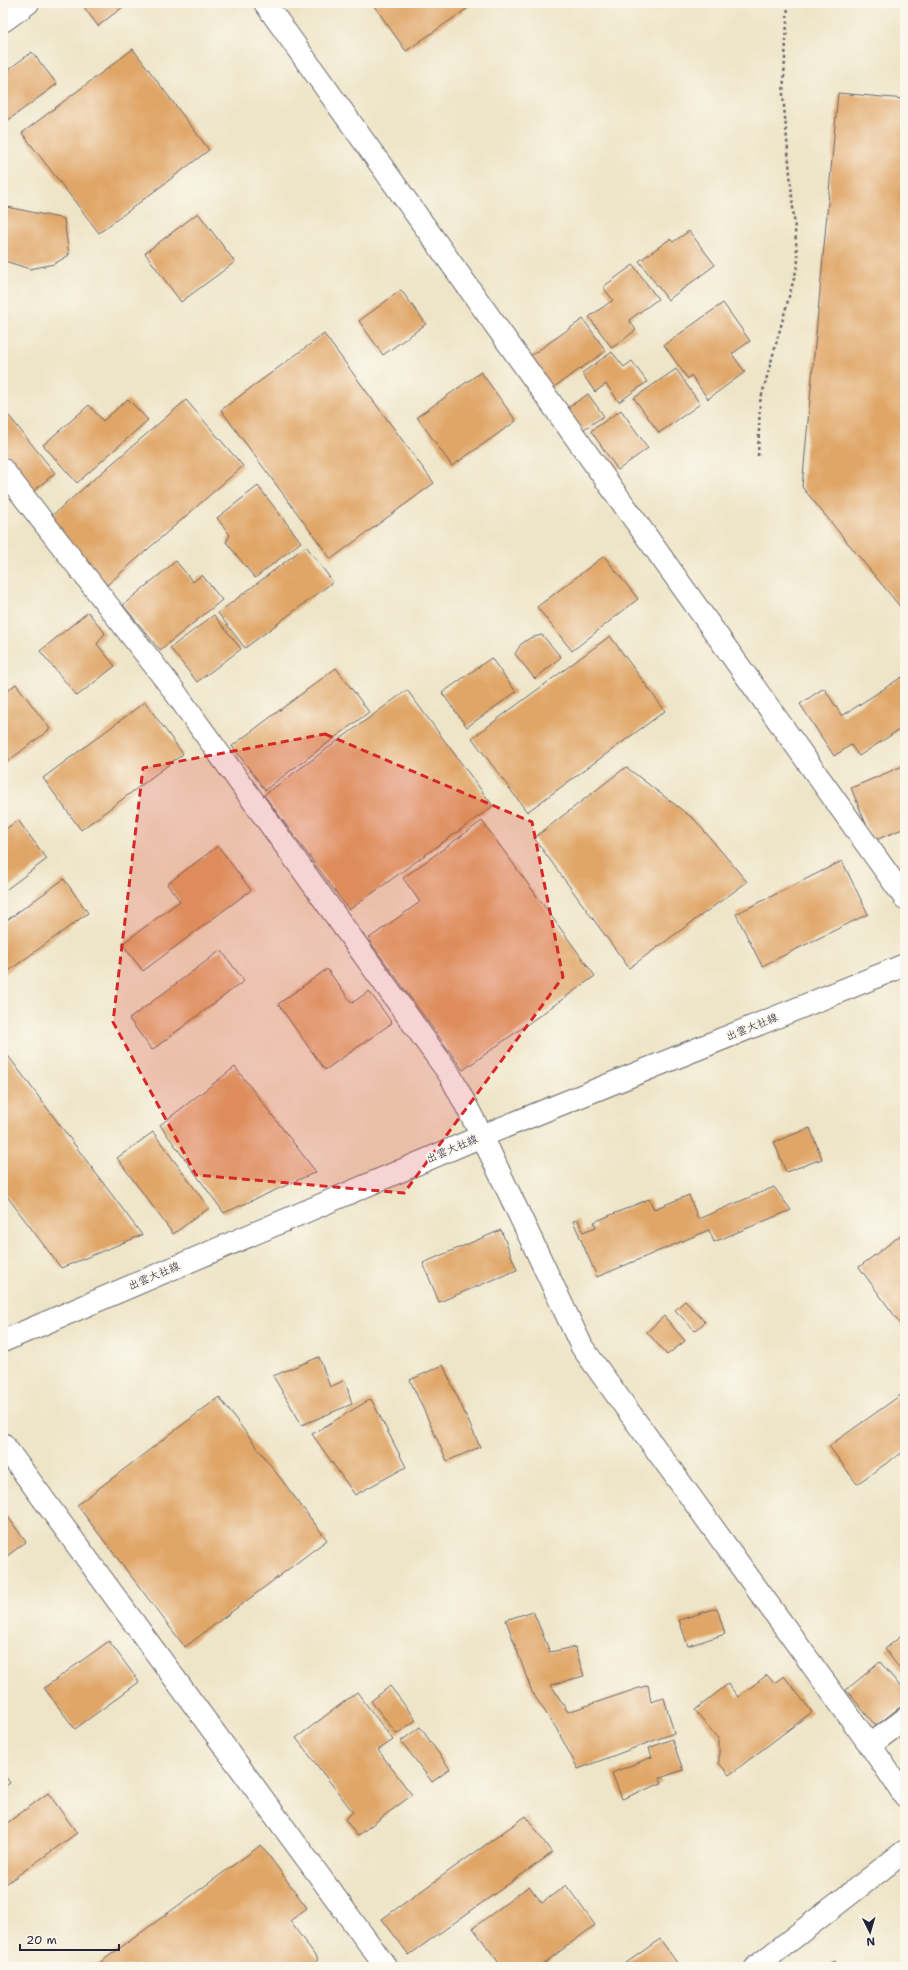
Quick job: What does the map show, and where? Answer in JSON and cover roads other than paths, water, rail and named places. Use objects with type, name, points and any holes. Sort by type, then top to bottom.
[{"type":"street","points":[[3,21],[28,3]]},
{"type":"street","points":[[265,3],[905,898]]},
{"type":"street","points":[[3,470],[177,694],[450,1076],[482,1136],[582,1347],[870,1745],[905,1796]]},
{"type":"street","name":"出雲大社線","points":[[3,1341],[482,1136],[905,965]]},
{"type":"street","points":[[3,1444],[386,1967]]},
{"type":"street","points":[[870,1745],[905,1719]]},
{"type":"street","points":[[756,1967],[905,1851]]}]
